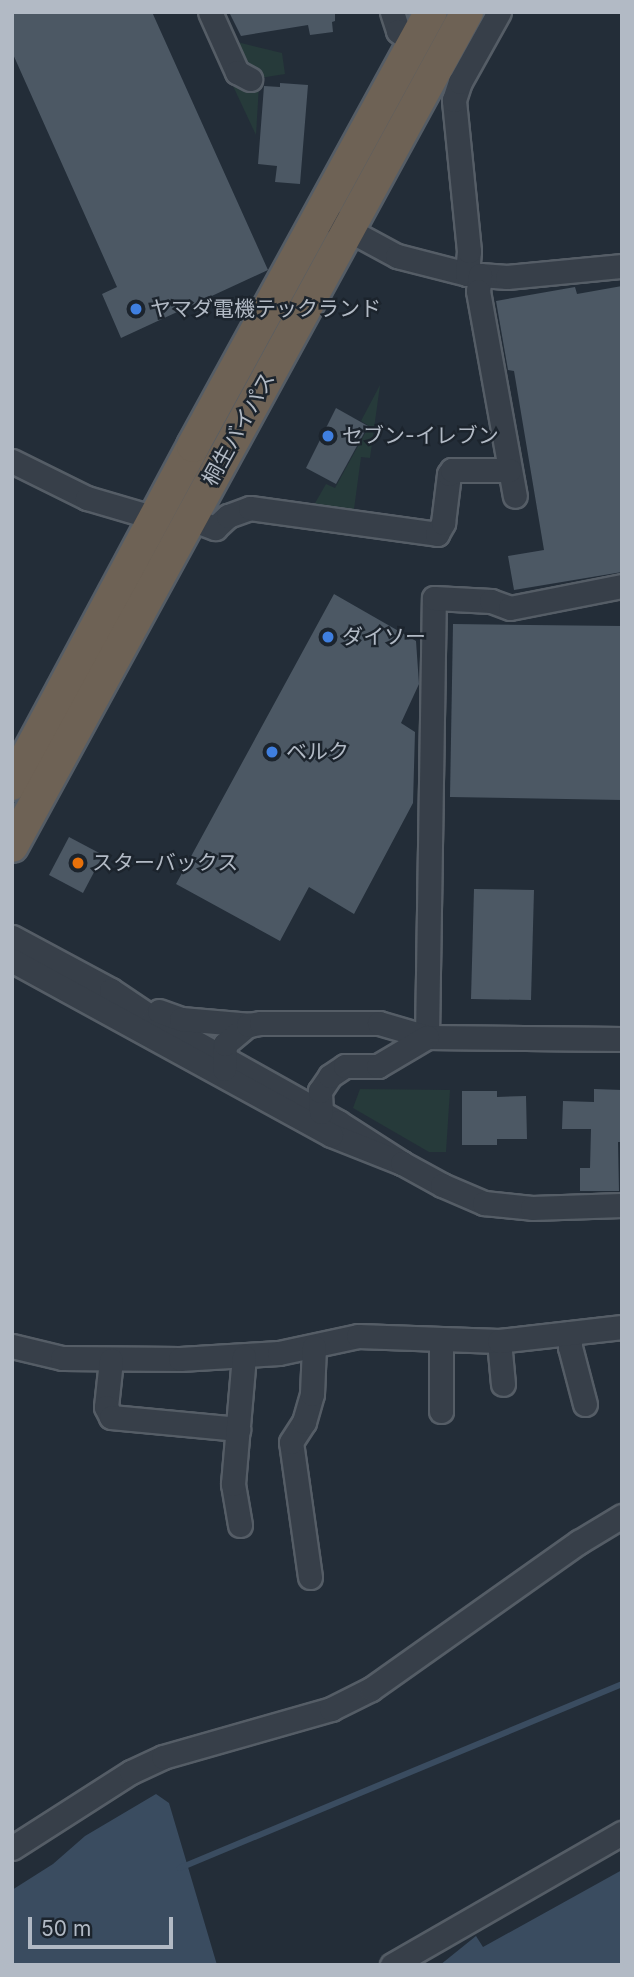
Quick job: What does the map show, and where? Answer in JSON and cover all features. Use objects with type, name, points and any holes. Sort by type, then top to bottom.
[{"type":"highway","name":"桐生バイパス","points":[[12,784],[431,12]]},
{"type":"highway","name":"桐生バイパス","points":[[12,846],[467,12]]},
{"type":"street","points":[[210,12],[237,72],[250,79]]},
{"type":"street","points":[[392,12],[398,31],[414,43]]},
{"type":"street","points":[[499,12],[460,82],[454,100],[469,250],[515,496]]},
{"type":"street","points":[[319,214],[397,256],[434,268],[507,277],[622,266]]},
{"type":"street","points":[[12,461],[87,498],[155,518]]},
{"type":"street","points":[[191,519],[215,528],[228,516],[250,508],[437,534],[443,523],[449,474],[452,470],[509,470]]},
{"type":"street","points":[[427,1037],[434,598],[491,601],[510,608],[622,586]]},
{"type":"street","points":[[12,937],[111,990],[223,1066]]},
{"type":"street","points":[[12,960],[223,1066],[277,1096],[331,1135],[402,1163]]},
{"type":"street","points":[[111,990],[181,1019],[251,1025],[379,1023],[427,1037],[622,1039]]},
{"type":"street","points":[[223,1066],[225,1044],[251,1025]]},
{"type":"street","points":[[277,1096],[297,1088],[328,1066],[378,1066],[427,1037]]},
{"type":"street","points":[[321,1112],[320,1091],[330,1076],[345,1066]]},
{"type":"street","points":[[277,1096],[321,1112],[402,1163],[442,1185],[484,1203],[532,1208],[622,1205]]},
{"type":"street","points":[[12,1346],[62,1358],[111,1360],[244,1356],[314,1347],[358,1336],[499,1341],[622,1327]]},
{"type":"street","points":[[570,1334],[570,1347],[585,1404]]},
{"type":"street","points":[[441,1340],[441,1411]]},
{"type":"street","points":[[499,1341],[503,1384]]},
{"type":"street","points":[[310,1577],[291,1442],[304,1422],[313,1394],[314,1347]]},
{"type":"street","points":[[240,1525],[233,1484],[244,1356]]},
{"type":"street","points":[[111,1360],[106,1407],[111,1417],[238,1429]]},
{"type":"street","points":[[12,1848],[131,1772],[152,1762],[185,1749],[331,1709],[371,1689],[579,1542],[622,1516]]},
{"type":"street","points":[[392,1965],[622,1833]]},
{"type":"green space","points":[[233,41],[282,53],[285,74],[260,78],[245,68]]},
{"type":"green space","points":[[259,85],[256,135],[233,86]]},
{"type":"green space","points":[[380,385],[370,458],[361,457],[353,517],[311,510],[326,484],[335,488],[369,426],[361,421]]},
{"type":"green space","points":[[360,1089],[450,1090],[446,1152],[429,1152],[353,1108]]},
{"type":"water","points":[[156,1794],[169,1803],[217,1965],[12,1965],[12,1890],[53,1864],[85,1836]]},
{"type":"water","points":[[622,1870],[622,1965],[440,1965],[476,1936],[483,1947]]},
{"type":"building","points":[[12,12],[152,12],[268,270],[121,338],[102,294],[117,287],[12,52]]},
{"type":"building","points":[[229,12],[335,12],[335,21],[332,22],[333,32],[310,35],[308,25],[241,36]]},
{"type":"building","points":[[280,83],[308,85],[300,184],[275,182],[277,166],[258,164],[264,86],[280,87]]},
{"type":"building","points":[[622,286],[622,572],[514,590],[508,556],[544,550],[514,371],[508,370],[496,301],[575,287],[577,294]]},
{"type":"building","points":[[336,408],[368,426],[336,484],[306,468]]},
{"type":"building","points":[[334,594],[416,641],[419,684],[401,723],[415,732],[413,803],[354,914],[309,887],[280,941],[176,884]]},
{"type":"building","points":[[453,624],[622,626],[622,800],[450,797]]},
{"type":"building","points":[[69,837],[103,855],[83,893],[49,875]]},
{"type":"building","points":[[474,889],[534,890],[531,1000],[471,999]]},
{"type":"building","points":[[594,1089],[622,1090],[622,1142],[618,1142],[619,1191],[580,1191],[580,1168],[590,1168],[591,1129],[562,1129],[563,1101],[594,1102]]},
{"type":"building","points":[[462,1091],[497,1091],[497,1097],[526,1096],[527,1139],[497,1139],[497,1145],[462,1145]]},
{"type":"waterway","points":[[180,1868],[622,1684]]},
{"type":"place","name":"ヤマダ電機テックランド","points":[[136,309]]},
{"type":"place","name":"セブン-イレブン","points":[[328,436]]},
{"type":"place","name":"ダイソー","points":[[328,637]]},
{"type":"place","name":"ベルク","points":[[272,752]]},
{"type":"place","name":"スターバックス","points":[[78,863]]}]
